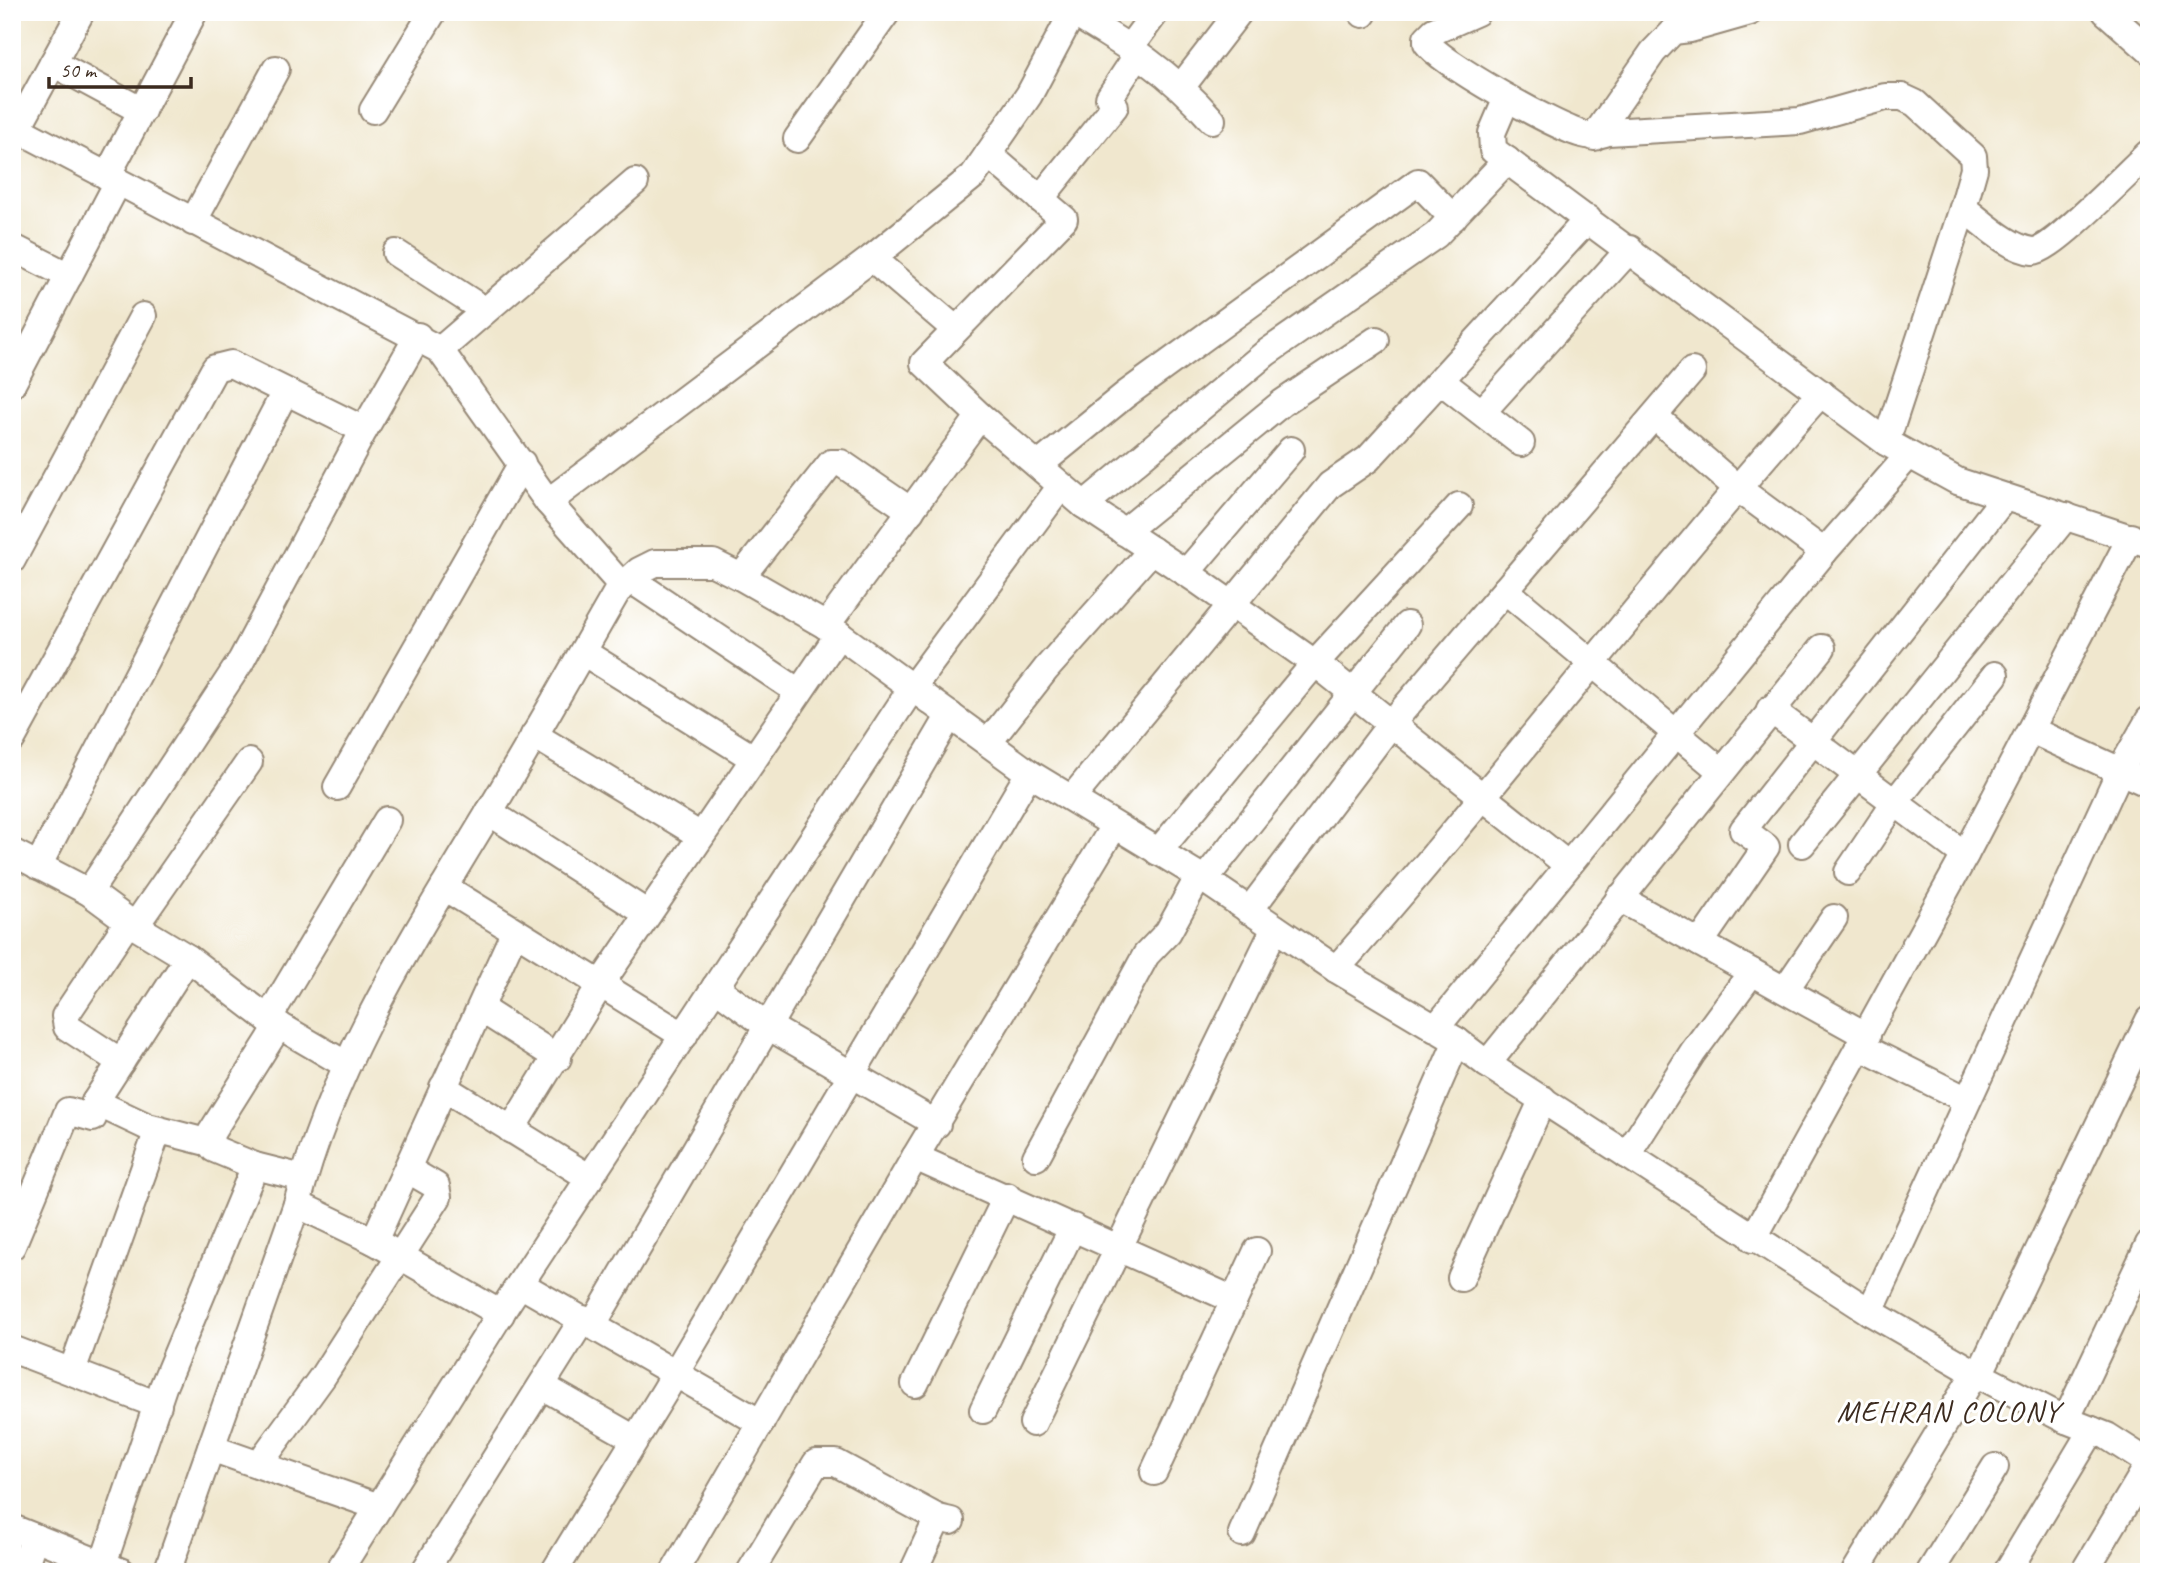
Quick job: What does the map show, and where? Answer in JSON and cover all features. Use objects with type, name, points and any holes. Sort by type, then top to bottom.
[{"type":"street","points":[[81,12],[15,128],[429,343],[522,463],[548,502],[626,583],[799,692]]},
{"type":"street","points":[[12,384],[69,276],[142,111],[194,12]]},
{"type":"street","points":[[373,110],[433,12]]},
{"type":"street","points":[[797,139],[887,12]]},
{"type":"street","points":[[548,502],[872,258],[972,176],[1029,95],[1073,12],[1134,50],[1182,86],[1212,120]]},
{"type":"street","points":[[1040,199],[1115,106],[1109,98],[1156,12]]},
{"type":"street","points":[[1182,86],[1239,12]]},
{"type":"street","points":[[1594,137],[1653,52],[1673,31],[1671,21],[1750,12]]},
{"type":"street","points":[[2106,12],[2149,50]]},
{"type":"street","points":[[1241,1533],[1446,1035],[1568,865],[1824,552],[1897,449],[1974,169],[1973,156],[1915,103],[1902,97],[1885,97],[1800,121],[1608,132],[1594,137],[1580,134],[1507,98],[1427,43],[1427,38],[1434,31],[1476,13]]},
{"type":"street","points":[[53,63],[142,111]]},
{"type":"street","points":[[193,222],[276,69]]},
{"type":"street","points":[[1507,98],[1492,133],[1493,150],[1897,449],[1957,481],[2140,540],[2031,730],[1864,1042],[1753,1239]]},
{"type":"street","points":[[1963,208],[2010,241],[2028,250],[2041,250],[2070,228],[2149,153]]},
{"type":"street","points":[[988,154],[1064,219],[925,363],[979,416],[1084,505],[1186,572],[1315,663],[1568,865]]},
{"type":"street","points":[[1084,505],[1266,353],[1436,234],[1507,160]]},
{"type":"street","points":[[89,892],[241,661],[364,430],[429,343],[484,310],[635,182]]},
{"type":"street","points":[[1039,465],[1125,395],[1418,183],[1453,218]]},
{"type":"street","points":[[1073,797],[1330,485],[1368,459],[1588,219]]},
{"type":"street","points":[[12,247],[69,276]]},
{"type":"street","points":[[1482,412],[1630,249]]},
{"type":"street","points":[[396,253],[484,310]]},
{"type":"street","points":[[872,258],[955,329]]},
{"type":"street","points":[[12,560],[143,316]]},
{"type":"street","points":[[1125,532],[1282,403],[1376,340]]},
{"type":"street","points":[[12,739],[215,368],[231,363],[364,430]]},
{"type":"street","points":[[1249,911],[1390,725],[1692,371]]},
{"type":"street","points":[[1441,381],[1521,443]]},
{"type":"street","points":[[38,866],[285,392]]},
{"type":"street","points":[[1336,969],[1483,798],[1736,487],[1821,393]]},
{"type":"street","points":[[511,1130],[558,1058],[602,982],[799,692],[833,630],[911,511],[979,416]]},
{"type":"street","points":[[1654,416],[1736,487],[1824,552]]},
{"type":"street","points":[[1186,572],[1292,450]]},
{"type":"street","points":[[337,787],[522,463]]},
{"type":"street","points":[[741,577],[831,463],[841,463],[911,511]]},
{"type":"street","points":[[338,1572],[520,1284],[912,688],[1061,486]]},
{"type":"street","points":[[1700,943],[1766,848],[1743,831],[2005,497]]},
{"type":"street","points":[[1158,852],[1315,663],[1459,506]]},
{"type":"street","points":[[1802,844],[2066,516]]},
{"type":"street","points":[[988,743],[1046,669],[1152,550]]},
{"type":"street","points":[[167,1572],[345,1063],[444,887],[626,583],[656,564],[670,562],[713,563],[833,630],[1029,773],[1073,797],[1114,826],[1201,878],[1336,969],[1446,1035],[1753,1239],[1870,1312],[1977,1374],[2066,1420],[2092,1430],[2149,1464],[2084,1572]]},
{"type":"street","points":[[1505,590],[1677,731],[1721,771]]},
{"type":"street","points":[[1036,1157],[1146,955],[1168,932],[1201,878],[1407,625]]},
{"type":"street","points":[[1487,1064],[1770,709],[1822,648]]},
{"type":"street","points":[[583,652],[753,758]]},
{"type":"street","points":[[1848,872],[1895,802],[1995,675]]},
{"type":"street","points":[[1770,709],[1965,855]]},
{"type":"street","points":[[425,1572],[542,1386],[588,1322],[950,715]]},
{"type":"street","points":[[1870,1312],[2120,771],[2149,720]]},
{"type":"street","points":[[2031,730],[2149,784]]},
{"type":"street","points":[[534,735],[701,836]]},
{"type":"street","points":[[121,1062],[67,1027],[65,1016],[249,762]]},
{"type":"street","points":[[554,1572],[675,1374],[1029,773]]},
{"type":"street","points":[[489,812],[648,914]]},
{"type":"street","points":[[209,1143],[211,1133],[387,820]]},
{"type":"street","points":[[674,1572],[915,1157],[1114,826]]},
{"type":"street","points":[[12,852],[89,892],[131,924],[188,958],[273,1022],[345,1063]]},
{"type":"street","points":[[444,887],[514,933],[602,982],[684,1036]]},
{"type":"street","points":[[1619,898],[1785,990],[1864,1042],[1967,1100]]},
{"type":"street","points":[[1785,990],[1834,918]]},
{"type":"street","points":[[1033,1423],[1275,928]]},
{"type":"street","points":[[374,1241],[514,933]]},
{"type":"street","points":[[12,1246],[68,1111],[93,1118],[95,1102],[188,958]]},
{"type":"street","points":[[1627,1155],[1693,1052],[1752,972]]},
{"type":"street","points":[[715,987],[766,1025],[937,1124]]},
{"type":"street","points":[[481,1009],[558,1058]]},
{"type":"street","points":[[1854,1572],[1977,1374],[2149,1020]]},
{"type":"street","points":[[443,1087],[590,1178]]},
{"type":"street","points":[[1461,1278],[1543,1099]]},
{"type":"street","points":[[95,1102],[158,1130],[209,1143],[214,1149],[255,1166],[303,1178]]},
{"type":"street","points":[[72,1371],[158,1130]]},
{"type":"street","points":[[915,1157],[1234,1300]]},
{"type":"street","points":[[23,1572],[23,1532],[112,1568],[158,1405],[255,1166]]},
{"type":"street","points":[[259,1464],[323,1376],[401,1256],[439,1191],[436,1186],[407,1170]]},
{"type":"street","points":[[915,1384],[1007,1196]]},
{"type":"street","points":[[297,1203],[374,1241],[501,1314]]},
{"type":"street","points":[[984,1410],[1073,1227]]},
{"type":"street","points":[[2066,1420],[2139,1287],[2149,1244]]},
{"type":"street","points":[[1154,1472],[1257,1251]]},
{"type":"street","points":[[520,1284],[761,1423]]},
{"type":"street","points":[[12,1349],[158,1405]]},
{"type":"street","points":[[542,1386],[635,1440]]},
{"type":"street","points":[[2007,1572],[2092,1430]]},
{"type":"street","points":[[211,1448],[379,1507]]},
{"type":"street","points":[[750,1572],[816,1463],[836,1463],[945,1519],[913,1572]]},
{"type":"street","points":[[1930,1572],[1995,1466]]},
{"type":"district","name":"MEHRAN COLONY","points":[[1949,1411]]}]
